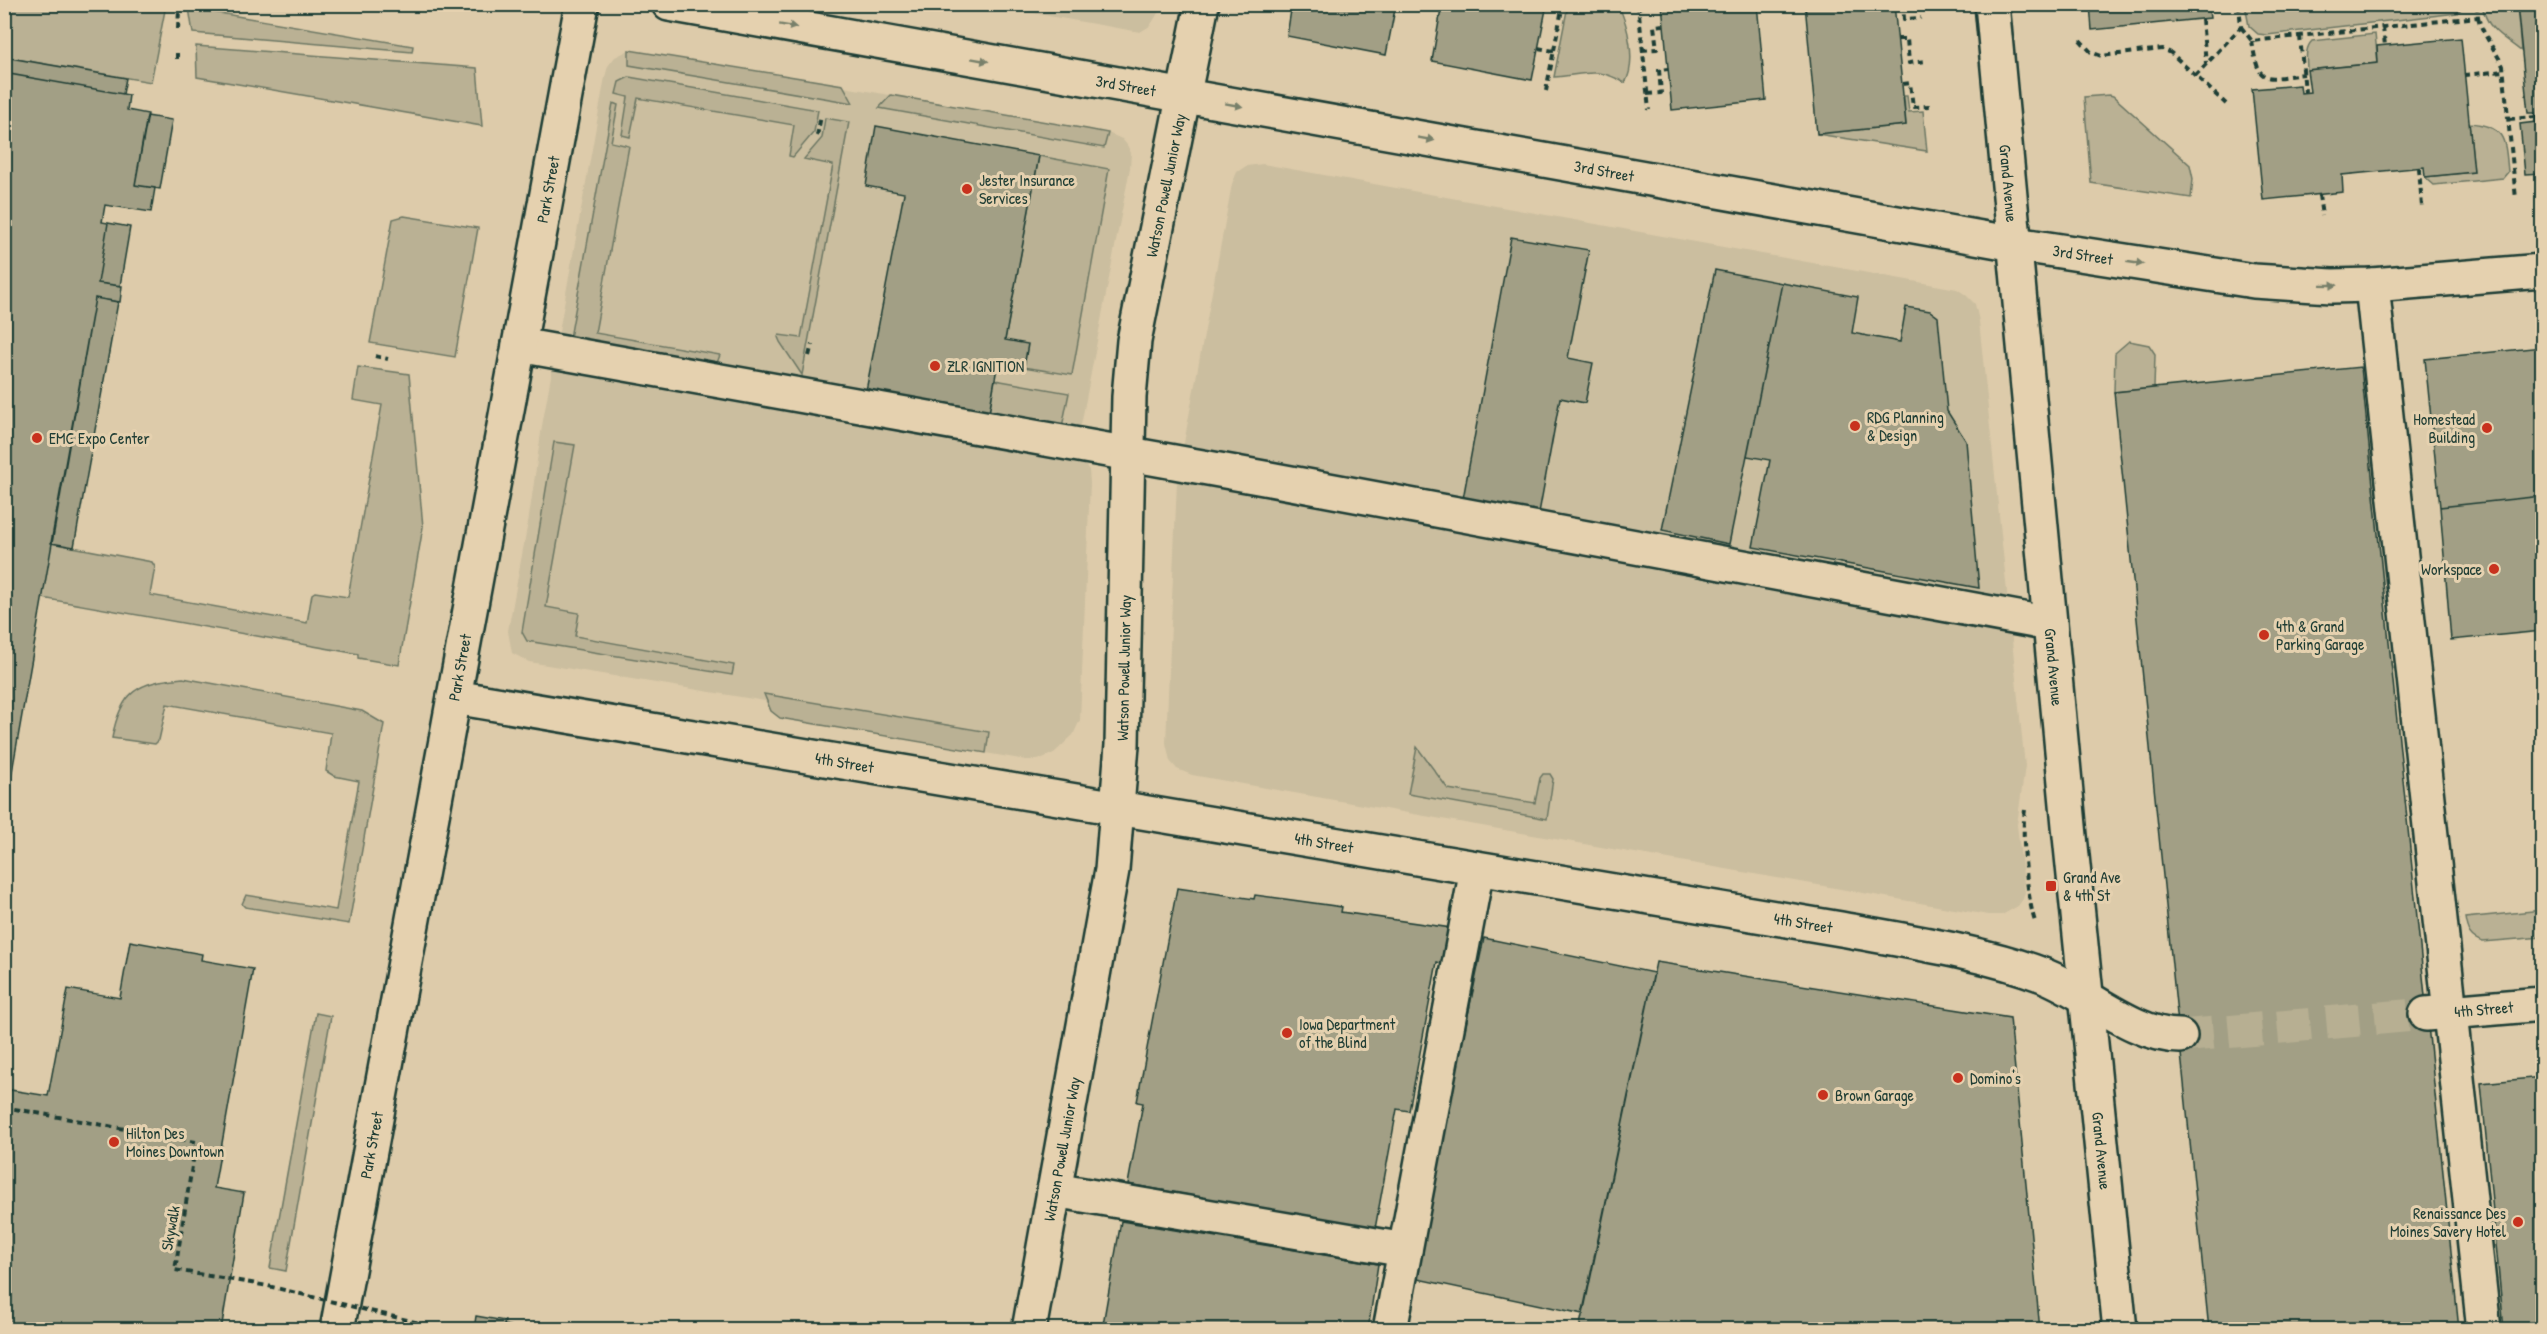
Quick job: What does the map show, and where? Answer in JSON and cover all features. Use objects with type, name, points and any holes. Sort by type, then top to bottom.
[{"type":"main road","name":"Park Street","points":[[337,1329],[582,4]]},
{"type":"main road","name":"3rd Street","points":[[669,4],[2015,244],[2254,281],[2332,286],[2372,285],[2542,271]]},
{"type":"main road","name":"Watson Powell Junior Way","points":[[1029,1329],[1112,870],[1118,808],[1128,454],[1134,341],[1202,4]]},
{"type":"main road","name":"Grand Avenue","points":[[1992,4],[2050,624],[2120,1329]]},
{"type":"main road","points":[[2372,285],[2438,1013],[2484,1329]]},
{"type":"main road","points":[[519,345],[1128,454],[2050,624]]},
{"type":"main road","name":"4th Street","points":[[454,696],[1933,946],[2042,975],[2086,996],[2147,1030],[2180,1036]]},
{"type":"main road","points":[[1390,1329],[1477,869]]},
{"type":"main road","name":"4th Street","points":[[2438,1013],[2542,1004]]},
{"type":"main road","points":[[1054,1190],[1405,1250]]},
{"type":"path","points":[[1649,110],[1638,6],[1653,4]]},
{"type":"path","points":[[1903,4],[1904,19],[1921,18]]},
{"type":"path","points":[[2239,4],[2241,27],[2252,41],[2256,67],[2262,76],[2270,78],[2304,74]]},
{"type":"path","points":[[2477,4],[2481,28],[2495,50],[2504,71],[2516,199]]},
{"type":"path","points":[[1546,7],[1562,7],[1546,91]]},
{"type":"path","points":[[178,29],[179,10]]},
{"type":"path","points":[[2252,41],[2478,17]]},
{"type":"path","points":[[2202,19],[2206,64]]},
{"type":"path","points":[[1642,50],[1657,49],[1654,26],[1664,25]]},
{"type":"path","points":[[2196,76],[2241,27]]},
{"type":"path","points":[[2383,27],[2385,46]]},
{"type":"path","points":[[2300,36],[2305,92]]},
{"type":"path","points":[[1898,39],[1907,39],[1909,63],[1925,61]]},
{"type":"path","points":[[2080,40],[2091,52],[2101,56],[2163,49],[2226,104]]},
{"type":"path","points":[[1538,48],[1554,51]]},
{"type":"path","points":[[177,49],[177,59]]},
{"type":"path","points":[[1647,94],[1661,93],[1659,70],[1668,69]]},
{"type":"path","points":[[2464,75],[2504,71]]},
{"type":"path","points":[[1903,84],[1911,83],[1913,107],[1930,106]]},
{"type":"path","points":[[818,136],[821,116]]},
{"type":"path","points":[[2509,119],[2535,117]]},
{"type":"path","points":[[2419,168],[2422,207]]},
{"type":"path","points":[[2319,195],[2322,216]]},
{"type":"path","points":[[375,356],[388,358]]},
{"type":"path","name":"Skywalk","points":[[4,1107],[196,1142],[175,1270],[268,1286],[448,1329]]},
{"type":"shaded area","points":[[1163,4],[1150,26],[1140,32],[987,5]]},
{"type":"shaded area","points":[[2245,4],[2465,5],[2457,13],[2267,35],[2258,34],[2249,26]]},
{"type":"shaded area","points":[[4,5],[166,5],[151,82],[5,57]]},
{"type":"shaded area","points":[[1568,5],[1618,5],[1625,22],[1631,55],[1629,75],[1625,83],[1598,73],[1554,77]]},
{"type":"shaded area","points":[[2482,5],[2517,5],[2521,51],[2492,27],[2484,14]]},
{"type":"shaded area","points":[[189,8],[413,46],[412,52],[193,33]]},
{"type":"shaded area","points":[[2375,34],[2378,63],[2307,70],[2307,51],[2312,41]]},
{"type":"shaded area","points":[[196,46],[477,68],[482,126],[197,77]]},
{"type":"shaded area","points":[[629,50],[1108,133],[1122,139],[1127,145],[1131,153],[1130,168],[1075,457],[1081,460],[1089,470],[1090,483],[1080,720],[1073,735],[1054,753],[1038,760],[1026,760],[780,718],[771,711],[765,701],[529,662],[512,653],[508,631],[529,517],[542,426],[605,77],[608,66],[615,57]]},
{"type":"shaded area","points":[[629,50],[843,85],[853,103],[629,65]]},
{"type":"shaded area","points":[[629,77],[818,110],[814,132],[793,157],[789,156],[794,125],[638,98],[630,137],[622,135],[628,97],[616,94],[619,82]]},
{"type":"shaded area","points":[[891,95],[1108,133],[1104,148],[879,108]]},
{"type":"shaded area","points":[[1904,96],[1907,96],[1909,112],[1923,111],[1927,151],[1817,134],[1906,125]]},
{"type":"shaded area","points":[[2113,96],[2190,165],[2193,179],[2191,198],[2091,183],[2084,97]]},
{"type":"shaded area","points":[[613,103],[618,105],[611,142],[629,146],[595,333],[720,355],[717,363],[709,366],[570,338]]},
{"type":"shaded area","points":[[825,118],[849,122],[802,375],[778,337],[779,335],[801,338],[833,165],[804,159],[822,138]]},
{"type":"shaded area","points":[[2469,123],[2490,127],[2501,136],[2506,151],[2508,172],[2503,178],[2434,185],[2425,177],[2474,172]]},
{"type":"shaded area","points":[[1039,156],[1109,169],[1072,375],[1024,367],[1005,340]]},
{"type":"shaded area","points":[[1263,164],[1957,289],[1966,295],[1975,304],[1979,321],[2025,766],[2017,825],[2025,892],[2018,906],[2002,915],[1988,915],[1192,775],[1177,769],[1170,761],[1166,743],[1177,481],[1232,184],[1237,172],[1246,166]]},
{"type":"shaded area","points":[[404,216],[478,228],[455,357],[370,343],[393,219]]},
{"type":"shaded area","points":[[2129,341],[2149,345],[2155,354],[2154,388],[2114,392],[2115,353]]},
{"type":"shaded area","points":[[358,367],[409,374],[423,527],[399,665],[358,658],[358,654],[42,598],[51,543],[152,562],[155,567],[150,595],[307,623],[312,594],[315,592],[348,597],[382,405],[353,400]]},
{"type":"shaded area","points":[[995,380],[1069,393],[1062,427],[989,413]]},
{"type":"shaded area","points":[[554,442],[575,445],[546,607],[579,613],[575,636],[734,665],[732,675],[527,641],[522,632]]},
{"type":"shaded area","points":[[183,678],[362,711],[384,724],[349,924],[245,907],[242,904],[246,895],[336,910],[359,781],[334,776],[326,771],[331,733],[167,704],[159,740],[155,744],[112,738],[120,709],[134,692],[154,682]]},
{"type":"shaded area","points":[[764,694],[989,732],[986,753],[780,718],[771,711]]},
{"type":"shaded area","points":[[1417,747],[1448,789],[1535,803],[1540,778],[1543,774],[1550,774],[1553,779],[1547,819],[1408,794]]},
{"type":"shaded area","points":[[2542,910],[2542,937],[2483,942],[2470,933],[2465,918]]},
{"type":"shaded area","points":[[316,1013],[331,1016],[286,1271],[270,1268]]},
{"type":"building","points":[[1292,4],[1396,4],[1386,55],[1287,36]]},
{"type":"building","points":[[1442,4],[1547,4],[1532,80],[1432,61]]},
{"type":"building","points":[[1662,4],[1757,4],[1766,100],[1672,110]]},
{"type":"building","points":[[1805,4],[1894,4],[1906,125],[1817,134]]},
{"type":"building","points":[[2090,4],[2208,4],[2210,18],[2092,30]]},
{"type":"building","points":[[2517,4],[2542,4],[2542,173],[2525,174],[2520,124],[2536,122],[2535,113],[2528,113]]},
{"type":"building","points":[[2461,38],[2474,172],[2425,177],[2424,167],[2342,175],[2343,192],[2263,200],[2252,89],[2300,85],[2301,93],[2310,92],[2307,70],[2378,63],[2377,46]]},
{"type":"building","points":[[4,57],[126,78],[123,94],[4,73]]},
{"type":"building","name":"EMC Expo Center","points":[[4,73],[129,95],[127,110],[148,114],[135,185],[155,188],[151,212],[105,205],[102,222],[108,223],[98,283],[122,286],[120,302],[95,298],[9,789],[4,789]]},
{"type":"building","points":[[147,116],[172,120],[160,189],[135,185]]},
{"type":"building","points":[[876,126],[1039,156],[1005,340],[1028,344],[1024,367],[998,362],[989,413],[866,391],[904,193],[866,186]]},
{"type":"building","points":[[108,223],[130,227],[120,286],[98,283]]},
{"type":"building","points":[[1511,237],[1589,250],[1568,358],[1593,363],[1585,403],[1560,398],[1539,513],[1463,499]]},
{"type":"building","points":[[1715,270],[1782,283],[1729,544],[1662,530]]},
{"type":"building","name":"RDG Planning & Design","points":[[1782,283],[1858,297],[1852,333],[1900,342],[1906,307],[1930,311],[1938,317],[1947,411],[1966,441],[1979,588],[1753,547],[1770,460],[1747,456]]},
{"type":"building","points":[[95,298],[118,302],[74,547],[51,543]]},
{"type":"building","name":"Homestead Building","points":[[2542,347],[2542,496],[2440,507],[2425,359]]},
{"type":"building","name":"4th & Grand Parking Garage","points":[[2361,367],[2459,1330],[2209,1330],[2114,392]]},
{"type":"building","name":"Workspace","points":[[2542,496],[2542,631],[2451,640],[2440,507]]},
{"type":"building","name":"Iowa Department of the Blind","points":[[1177,888],[1254,899],[1255,895],[1342,907],[1341,912],[1451,928],[1444,964],[1437,962],[1409,1111],[1397,1109],[1375,1229],[1128,1184],[1143,1103],[1137,1102]]},
{"type":"building","points":[[1484,938],[1654,973],[1583,1314],[1413,1278]]},
{"type":"building","name":"Hilton Des Moines Downtown","points":[[130,941],[202,954],[201,960],[253,969],[214,1188],[244,1193],[221,1330],[4,1330],[4,1089],[48,1096],[68,989],[120,998]]},
{"type":"building","name":"Brown Garage","points":[[1656,962],[2010,1018],[2040,1330],[1579,1330]]},
{"type":"building","name":"Renaissance Des Moines Savery Hotel","points":[[2542,1077],[2542,1330],[2504,1330],[2481,1083]]},
{"type":"building","points":[[1121,1221],[1378,1264],[1368,1330],[1102,1330]]},
{"type":"building","points":[[476,1316],[505,1321],[504,1325],[528,1330],[474,1330]]},
{"type":"tunnel","points":[[2180,1036],[2426,1014]]},
{"type":"place","name":"Jester Insurance Services","points":[[967,189]]},
{"type":"place","name":"ZLR IGNITION","points":[[935,366]]},
{"type":"place","name":"RDG Planning & Design","points":[[1855,426]]},
{"type":"place","name":"Homestead Building","points":[[2487,428]]},
{"type":"place","name":"EMC Expo Center","points":[[37,438]]},
{"type":"place","name":"Workspace","points":[[2494,569]]},
{"type":"place","name":"4th & Grand Parking Garage","points":[[2264,635]]},
{"type":"place","name":"Grand Ave & 4th St","points":[[2051,886]]},
{"type":"place","name":"Iowa Department of the Blind","points":[[1287,1033]]},
{"type":"place","name":"Domino's","points":[[1958,1078]]},
{"type":"place","name":"Brown Garage","points":[[1823,1095]]},
{"type":"place","name":"Hilton Des Moines Downtown","points":[[114,1142]]},
{"type":"place","name":"Renaissance Des Moines Savery Hotel","points":[[2518,1222]]}]
